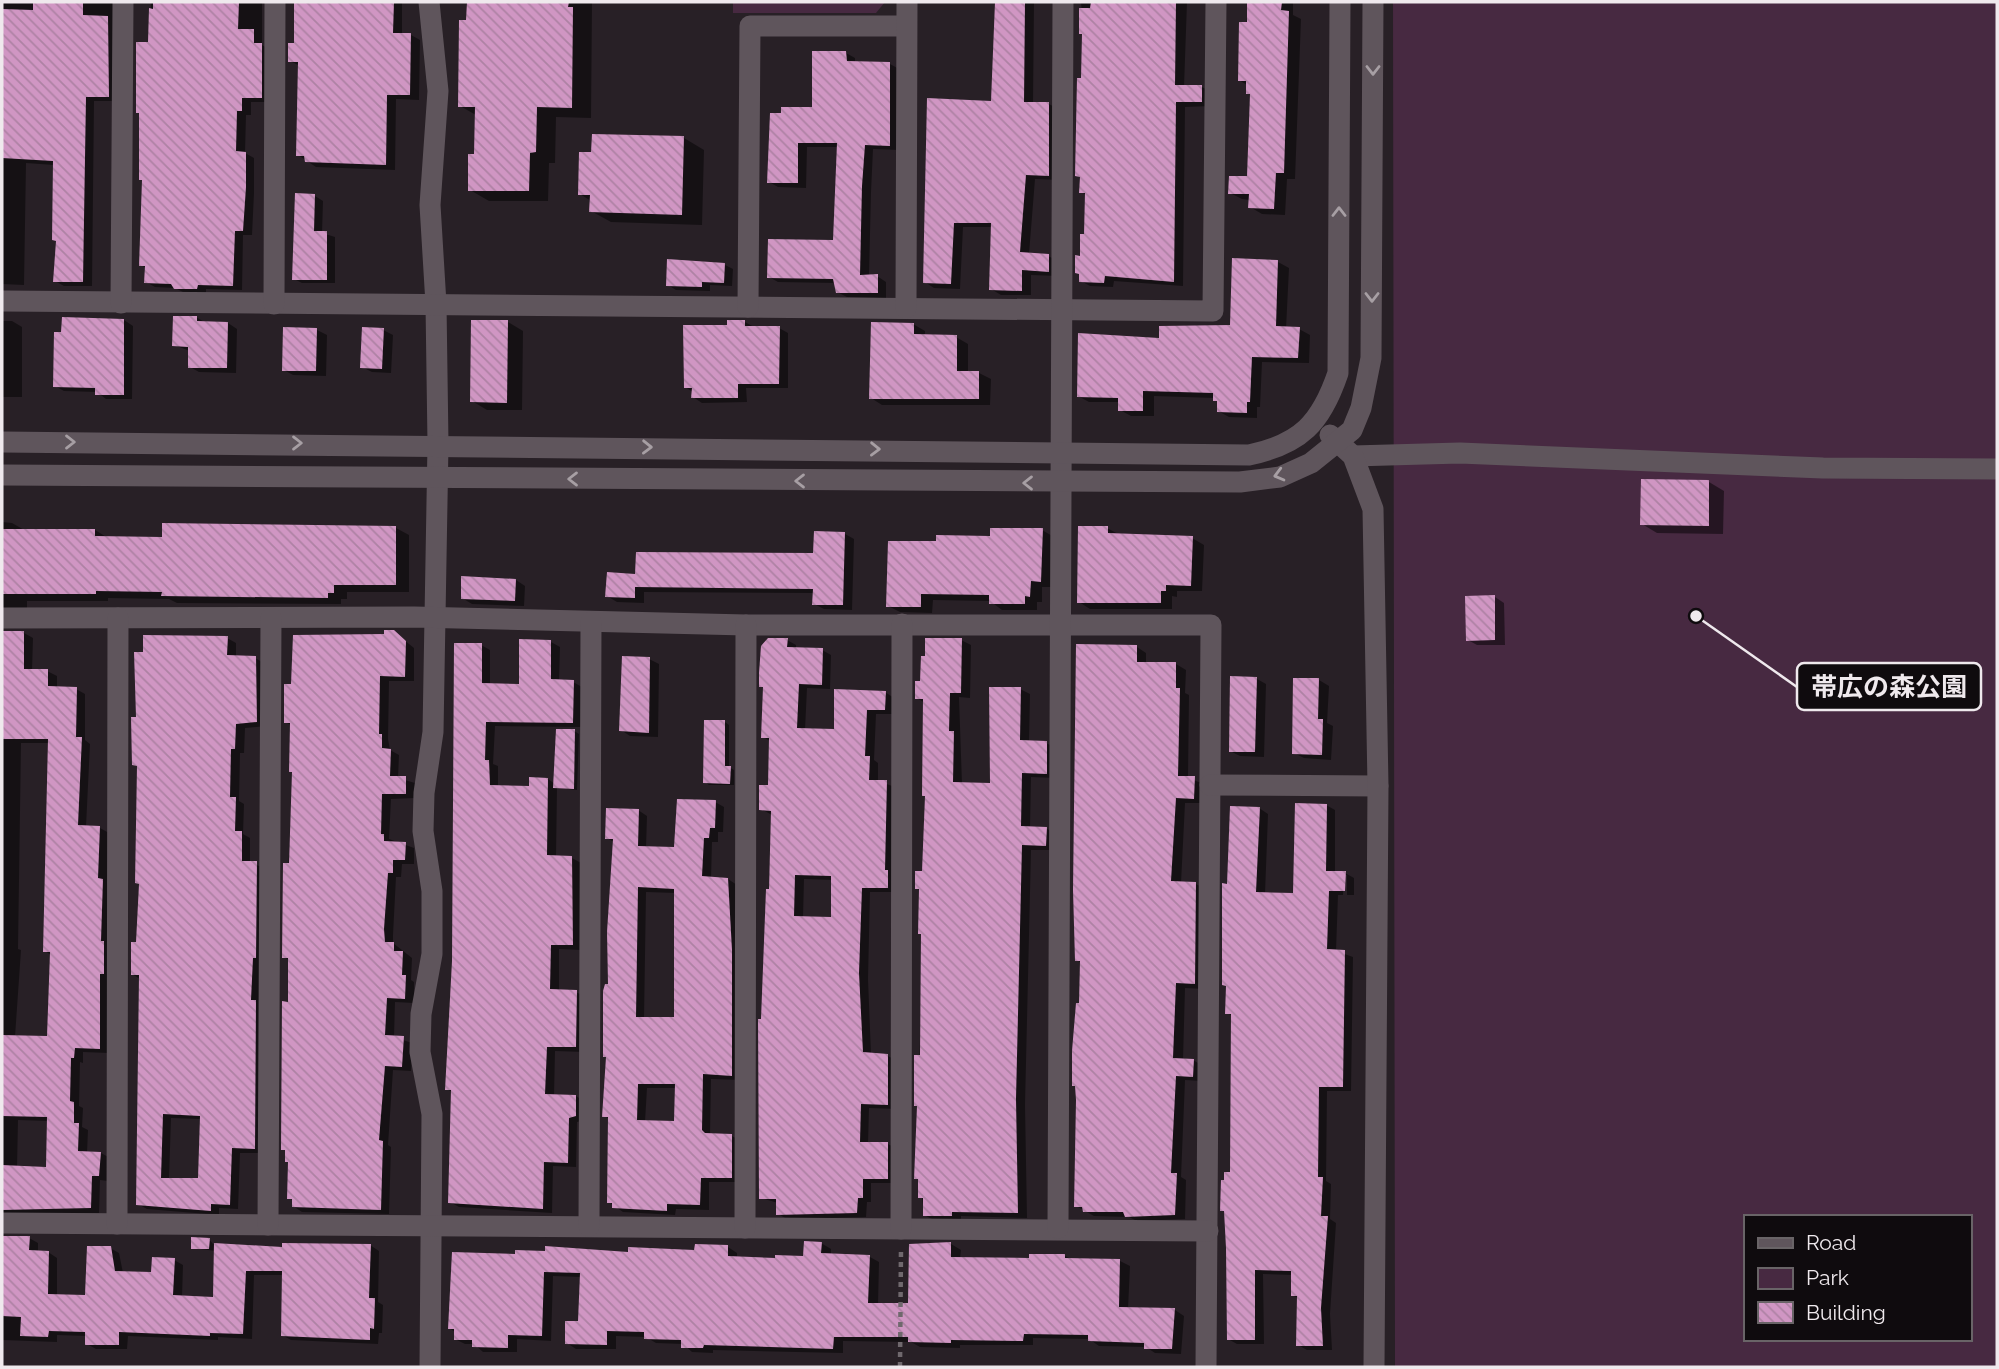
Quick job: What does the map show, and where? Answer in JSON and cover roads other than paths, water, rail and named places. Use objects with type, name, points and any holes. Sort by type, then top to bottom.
[{"type":"street","points":[[121,303],[123,2]]},
{"type":"street","points":[[274,304],[275,2]]},
{"type":"street","points":[[429,2],[438,91],[430,205],[436,304],[438,444],[433,732],[424,793],[423,831],[432,891],[432,954],[421,1014],[420,1052],[432,1114],[430,1367]]},
{"type":"street","points":[[906,2],[906,307]]},
{"type":"street","points":[[1058,1228],[1063,2]]},
{"type":"street","points":[[2,301],[1213,311],[1216,2]]},
{"type":"street","points":[[2,442],[438,444],[1249,455],[1275,450],[1316,421],[1328,403],[1338,373],[1340,2]]},
{"type":"street","points":[[1345,450],[1361,408],[1371,358],[1373,2]]},
{"type":"street","points":[[748,307],[750,26],[906,26]]},
{"type":"street","points":[[1316,421],[1345,450],[1373,509],[1378,786],[1374,1367]]},
{"type":"street","points":[[2,475],[1240,482],[1280,477],[1345,450],[1823,468],[1997,469]]},
{"type":"street","points":[[2,618],[435,618],[746,625],[1211,625],[1206,1367]]},
{"type":"street","points":[[117,1224],[118,618]]},
{"type":"street","points":[[268,1225],[271,618]]},
{"type":"street","points":[[589,1226],[592,622]]},
{"type":"street","points":[[901,1229],[902,624]]},
{"type":"street","points":[[745,1228],[746,625]]},
{"type":"street","points":[[1210,785],[1378,786]]},
{"type":"street","points":[[2,1223],[1208,1231]]},
{"type":"place","name":"帯広の森公園","points":[[1696,616]]}]
